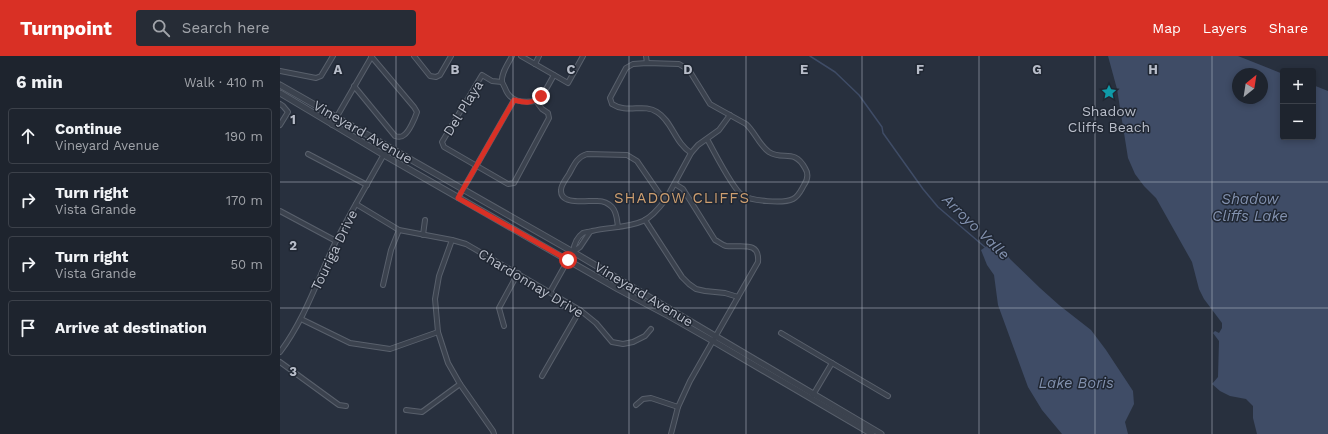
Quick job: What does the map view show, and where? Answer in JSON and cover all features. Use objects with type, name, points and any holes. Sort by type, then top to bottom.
[{"type":"street","points":[[280,71],[316,78],[321,76],[333,56]]},
{"type":"street","points":[[332,125],[336,117],[354,86],[372,56],[417,112],[405,135],[400,137],[395,136],[354,86]]},
{"type":"street","points":[[414,56],[430,76],[436,77],[440,75],[451,56]]},
{"type":"street","points":[[512,56],[504,71],[502,82],[509,96],[514,100],[523,102],[536,101],[545,91],[554,75]]},
{"type":"street","points":[[521,56],[568,83],[583,56]]},
{"type":"street","points":[[535,64],[539,56]]},
{"type":"street","points":[[646,56],[646,63]]},
{"type":"street","points":[[691,153],[678,141],[663,116],[656,111],[649,109],[618,108],[612,104],[610,98],[626,68],[633,64],[646,63],[679,64],[689,70],[710,104],[739,120],[750,128],[760,143],[768,151],[775,155],[793,156],[797,158],[806,168],[808,174],[807,181],[798,196],[792,200],[765,201],[748,198],[736,190],[707,138]]},
{"type":"street","name":"Del Playa","points":[[476,166],[444,147],[442,142],[482,75],[492,81],[502,82]]},
{"type":"street","name":"Vineyard Avenue","points":[[280,85],[573,252],[715,339],[812,396],[881,434]]},
{"type":"street","name":"Vineyard Avenue","points":[[280,93],[332,125],[618,289],[715,339]]},
{"type":"street","points":[[458,198],[514,100]]},
{"type":"street","points":[[476,166],[508,184],[514,183],[549,118],[548,113],[542,109],[536,101]]},
{"type":"street","points":[[280,104],[288,112],[280,125]]},
{"type":"street","points":[[550,292],[573,252],[574,244],[579,237],[584,233],[632,225],[645,220],[661,206],[666,199],[691,153],[698,145],[719,130],[725,124],[730,115]]},
{"type":"street","name":"Touriga Drive","points":[[280,352],[301,319],[336,241],[388,147]]},
{"type":"street","points":[[308,154],[367,185]]},
{"type":"street","points":[[618,227],[617,216],[613,208],[606,203],[598,201],[567,200],[562,197],[562,186],[577,159],[587,154],[626,155],[632,157],[637,161],[659,193],[666,199]]},
{"type":"street","points":[[671,434],[678,407],[690,381],[758,262],[757,251],[752,247],[728,246],[715,240],[683,189],[674,184]]},
{"type":"street","name":"Chardonnay Drive","points":[[356,204],[399,230],[466,244],[580,310],[596,323],[612,342],[623,344],[633,342],[644,336],[651,329]]},
{"type":"street","points":[[280,211],[336,241]]},
{"type":"street","points":[[423,235],[425,220]]},
{"type":"street","points":[[645,220],[682,277],[689,284],[696,289],[725,293],[738,297]]},
{"type":"street","points":[[383,285],[391,250],[399,230]]},
{"type":"street","points":[[573,252],[580,248],[590,232]]},
{"type":"street","points":[[452,240],[439,276],[435,299],[438,332],[448,362],[460,384],[493,430],[494,434]]},
{"type":"street","points":[[504,326],[499,308],[518,273]]},
{"type":"street","points":[[542,376],[580,310]]},
{"type":"street","points":[[301,319],[350,343],[390,349],[438,332]]},
{"type":"street","points":[[781,333],[888,396]]},
{"type":"street","points":[[280,362],[339,405],[346,406]]},
{"type":"street","points":[[812,396],[832,363]]},
{"type":"street","points":[[406,410],[422,412],[460,384]]},
{"type":"street","name":"Vineyard Avenue","points":[[812,396],[872,434]]},
{"type":"street","points":[[636,405],[643,399],[651,398],[678,407]]},
{"type":"water","name":"Shadow Cliffs Lake","points":[[1108,56],[1238,56],[1280,73],[1280,140],[1316,140],[1316,86],[1328,91],[1328,434],[1257,434],[1253,418],[1253,406],[1246,399],[1230,396],[1220,391],[1212,384],[1218,377],[1219,341],[1213,333],[1215,331],[1219,333],[1222,328],[1222,323],[1204,299],[1199,289],[1192,262],[1156,198],[1135,174],[1128,158],[1117,89]]},
{"type":"water","name":"Lake Boris","points":[[990,244],[1000,245],[1010,259],[1040,288],[1091,330],[1106,350],[1133,391],[1134,404],[1125,422],[1128,434],[1062,434],[1042,410],[1028,387],[998,305],[994,275],[987,265],[981,250]]},
{"type":"waterway","name":"Arroyo Valle","points":[[810,56],[835,72],[859,95],[882,127],[883,133],[923,189],[938,207],[986,248]]},
{"type":"place","name":"Shadow Cliffs Beach","points":[[1109,92]]},
{"type":"district","name":"SHADOW CLIFFS","points":[[682,198]]},
{"type":"route","points":[[541,96],[536,101],[532,102],[514,100],[458,198],[568,260]]}]
